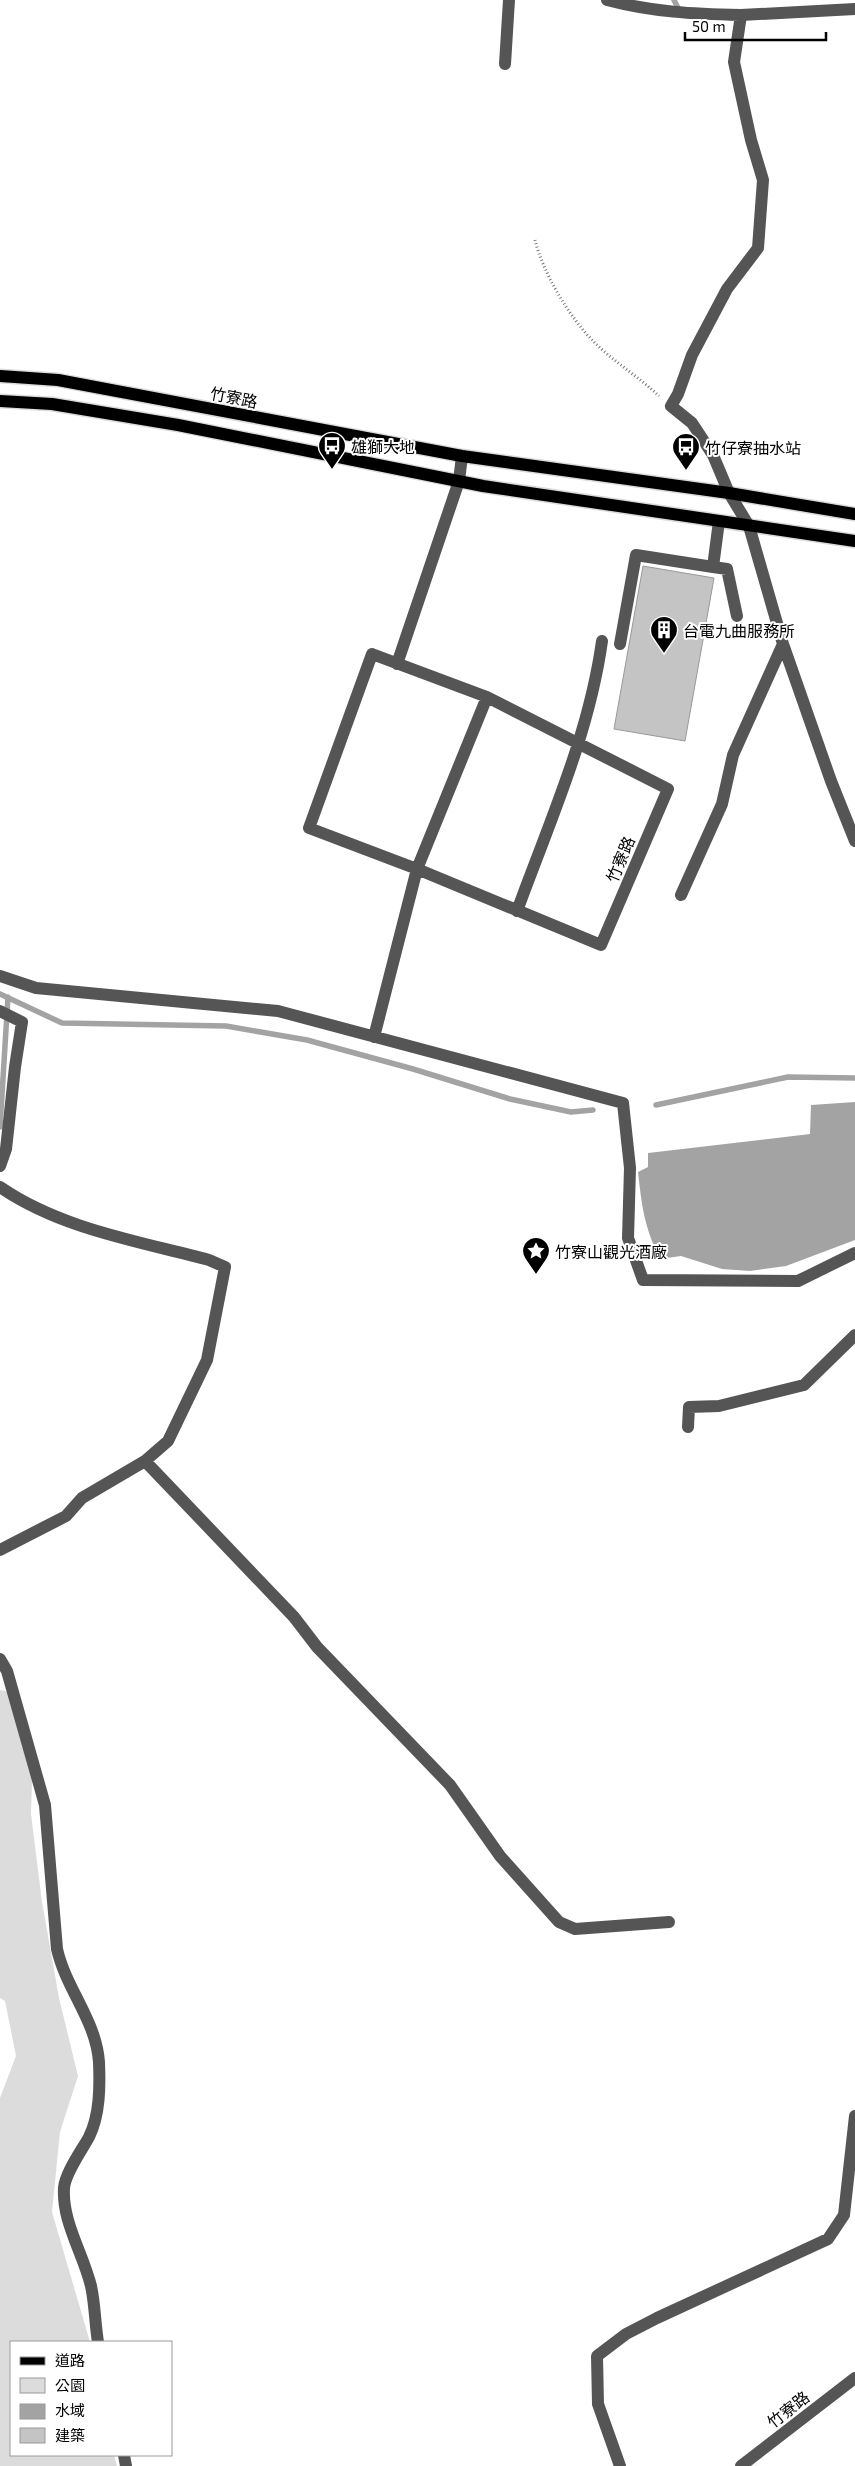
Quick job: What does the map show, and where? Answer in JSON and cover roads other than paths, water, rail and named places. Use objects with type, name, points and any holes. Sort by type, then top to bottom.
[{"type":"main road","name":"竹寮路","points":[[0,376],[58,380],[462,456],[855,514]]},
{"type":"main road","points":[[0,401],[52,404],[178,425],[459,481],[855,541]]},
{"type":"street","points":[[505,64],[509,0]]},
{"type":"street","points":[[607,0],[639,9],[681,14],[741,14],[855,9]]},
{"type":"street","points":[[741,14],[734,62],[751,140],[763,180],[758,248],[728,289],[692,355],[678,394],[671,406],[692,423],[713,455],[729,494],[749,526],[783,644],[831,781],[855,841]]},
{"type":"street","points":[[397,664],[459,481],[462,456]]},
{"type":"street","points":[[713,567],[719,521]]},
{"type":"street","points":[[620,644],[636,555],[727,569],[737,616]]},
{"type":"street","points":[[517,911],[578,743],[597,676],[602,641]]},
{"type":"street","points":[[681,895],[722,804],[733,755],[783,644]]},
{"type":"street","name":"竹寮路","points":[[372,654],[397,664],[487,697],[668,789],[601,945],[309,828],[372,654]]},
{"type":"street","points":[[374,1037],[417,870],[487,697]]},
{"type":"street","points":[[0,976],[36,988],[278,1011],[623,1103],[630,1168],[628,1238],[643,1280],[798,1281],[855,1253]]},
{"type":"street","points":[[0,1010],[22,1022],[14,1067],[6,1148],[0,1166]]},
{"type":"street","points":[[0,1187],[44,1212],[74,1224],[209,1260],[225,1267],[207,1360],[168,1441],[145,1461],[82,1498],[66,1516],[0,1550]]},
{"type":"street","points":[[688,1427],[690,1407],[719,1406],[804,1385],[855,1335]]},
{"type":"street","points":[[145,1461],[294,1617],[317,1647],[450,1786],[500,1856],[558,1922],[575,1929],[669,1922]]},
{"type":"street","points":[[0,1659],[6,1671],[45,1805],[57,1949],[61,1968],[82,2005],[96,2043],[99,2061],[99,2101],[90,2135],[64,2185],[64,2206],[91,2286],[98,2341]]},
{"type":"street","points":[[620,2466],[598,2404],[597,2356],[626,2334],[656,2318],[828,2240],[844,2215],[855,2116]]},
{"type":"street","name":"竹寮路","points":[[741,2466],[855,2378]]},
{"type":"water","points":[[855,1102],[855,1240],[786,1266],[750,1271],[722,1269],[681,1256],[660,1259],[644,1216],[638,1172],[648,1167],[648,1153],[810,1134],[811,1105]]},
{"type":"waterway","points":[[674,0],[680,12]]},
{"type":"waterway","points":[[0,994],[62,1023],[226,1026],[307,1040],[413,1069],[510,1099],[571,1112],[593,1110]]},
{"type":"waterway","points":[[0,1127],[8,997]]},
{"type":"waterway","points":[[656,1105],[788,1077],[855,1078]]},
{"type":"place","name":"雄獅大地","points":[[332,470]]},
{"type":"place","name":"竹仔寮抽水站","points":[[686,471]]},
{"type":"place","name":"台電九曲服務所","points":[[664,654]]},
{"type":"place","name":"竹寮山觀光酒廠","points":[[536,1275]]}]
